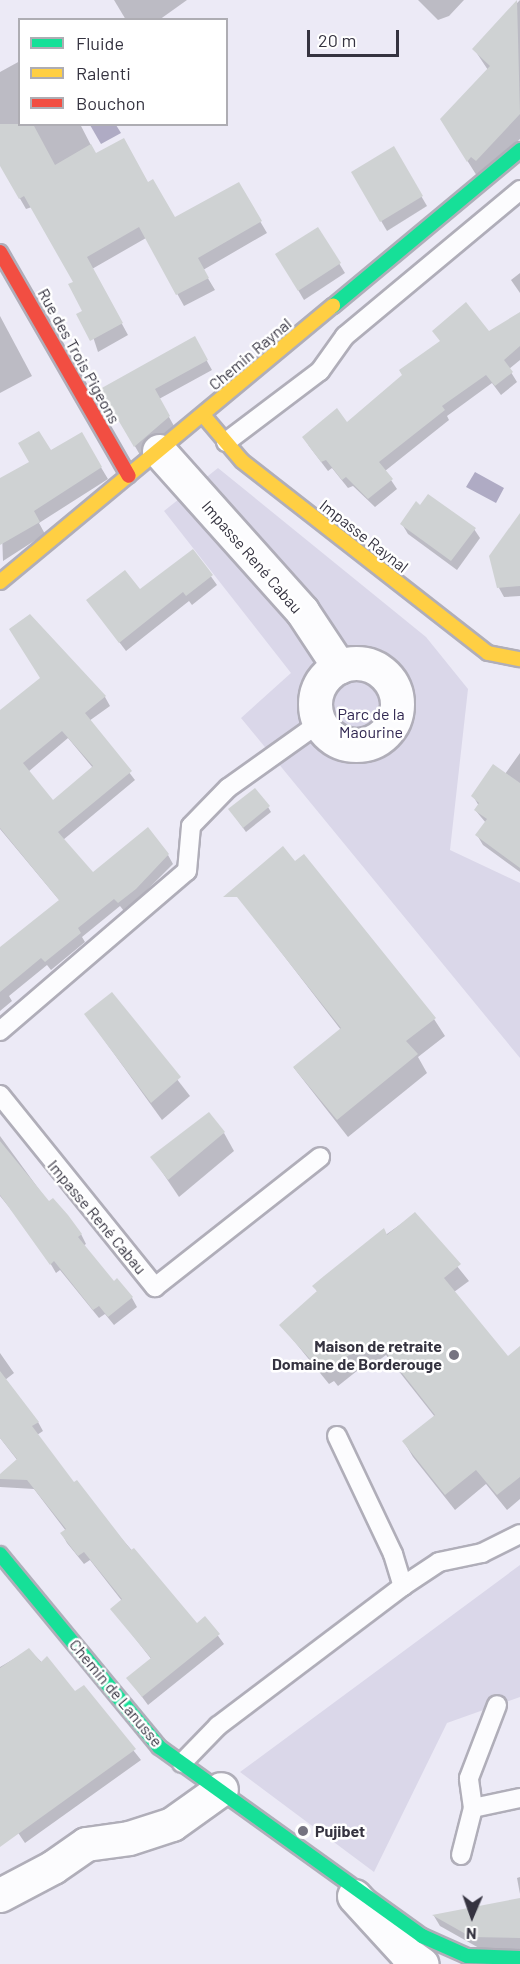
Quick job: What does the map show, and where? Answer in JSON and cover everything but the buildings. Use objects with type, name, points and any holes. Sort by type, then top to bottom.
[{"type":"street","name":"Chemin Raynal","points":[[0,582],[203,416],[520,150]]},
{"type":"street","name":"Rue des Trois Pigeons","points":[[0,252],[129,476]]},
{"type":"street","name":"Impasse Raynal","points":[[203,416],[242,461],[488,653],[520,659]]},
{"type":"street","name":"Impasse René Cabau","points":[[159,451],[302,611],[339,667]]},
{"type":"street","points":[[363,663],[385,674],[397,695],[395,720],[380,738],[353,746],[328,734],[319,723],[315,697],[328,674],[339,667],[363,663]]},
{"type":"street","name":"Chemin de Lanusse","points":[[0,1554],[159,1747],[221,1789],[336,1877],[448,1950],[467,1956],[520,1958]]},
{"type":"street","points":[[0,1894],[53,1867],[86,1844],[129,1838],[172,1824],[199,1808],[221,1789]]},
{"type":"street","name":"Chemin de Lanusse","points":[[336,1877],[406,1953],[422,1964]]},
{"type":"lane","points":[[226,442],[320,371],[345,336],[520,190]]},
{"type":"lane","points":[[0,1030],[187,871],[191,826],[228,788],[319,723]]},
{"type":"lane","name":"Impasse René Cabau","points":[[0,1095],[155,1287],[320,1157]]},
{"type":"lane","points":[[338,1436],[393,1554],[403,1586]]},
{"type":"lane","points":[[182,1762],[218,1726],[403,1586],[439,1562],[482,1553],[520,1534]]},
{"type":"lane","points":[[461,1855],[473,1808],[469,1778],[497,1705]]},
{"type":"lane","points":[[473,1808],[520,1797]]},
{"type":"green space","name":"Parc de la Maourine","points":[[218,468],[426,637],[468,689],[450,850],[520,883],[520,1058],[241,718],[291,673],[164,511]]},
{"type":"green space","points":[[520,1565],[520,1697],[447,1723],[374,1872],[240,1772]]},
{"type":"shaded area","points":[[91,126],[117,126],[121,133],[101,144]]},
{"type":"shaded area","points":[[475,472],[504,488],[496,503],[466,487]]},
{"type":"traffic: fast","points":[[333,306],[520,150]]},
{"type":"traffic: fast","points":[[0,1554],[159,1747],[422,1936],[467,1956],[520,1958]]},
{"type":"traffic: slow","points":[[0,582],[333,306]]},
{"type":"traffic: slow","points":[[203,415],[242,461],[488,653],[520,659]]},
{"type":"traffic: jam","points":[[0,252],[129,476]]},
{"type":"place","name":"Maison de retraite Domaine de Borderouge","points":[[454,1355]]},
{"type":"place","name":"Pujibet","points":[[303,1831]]}]
